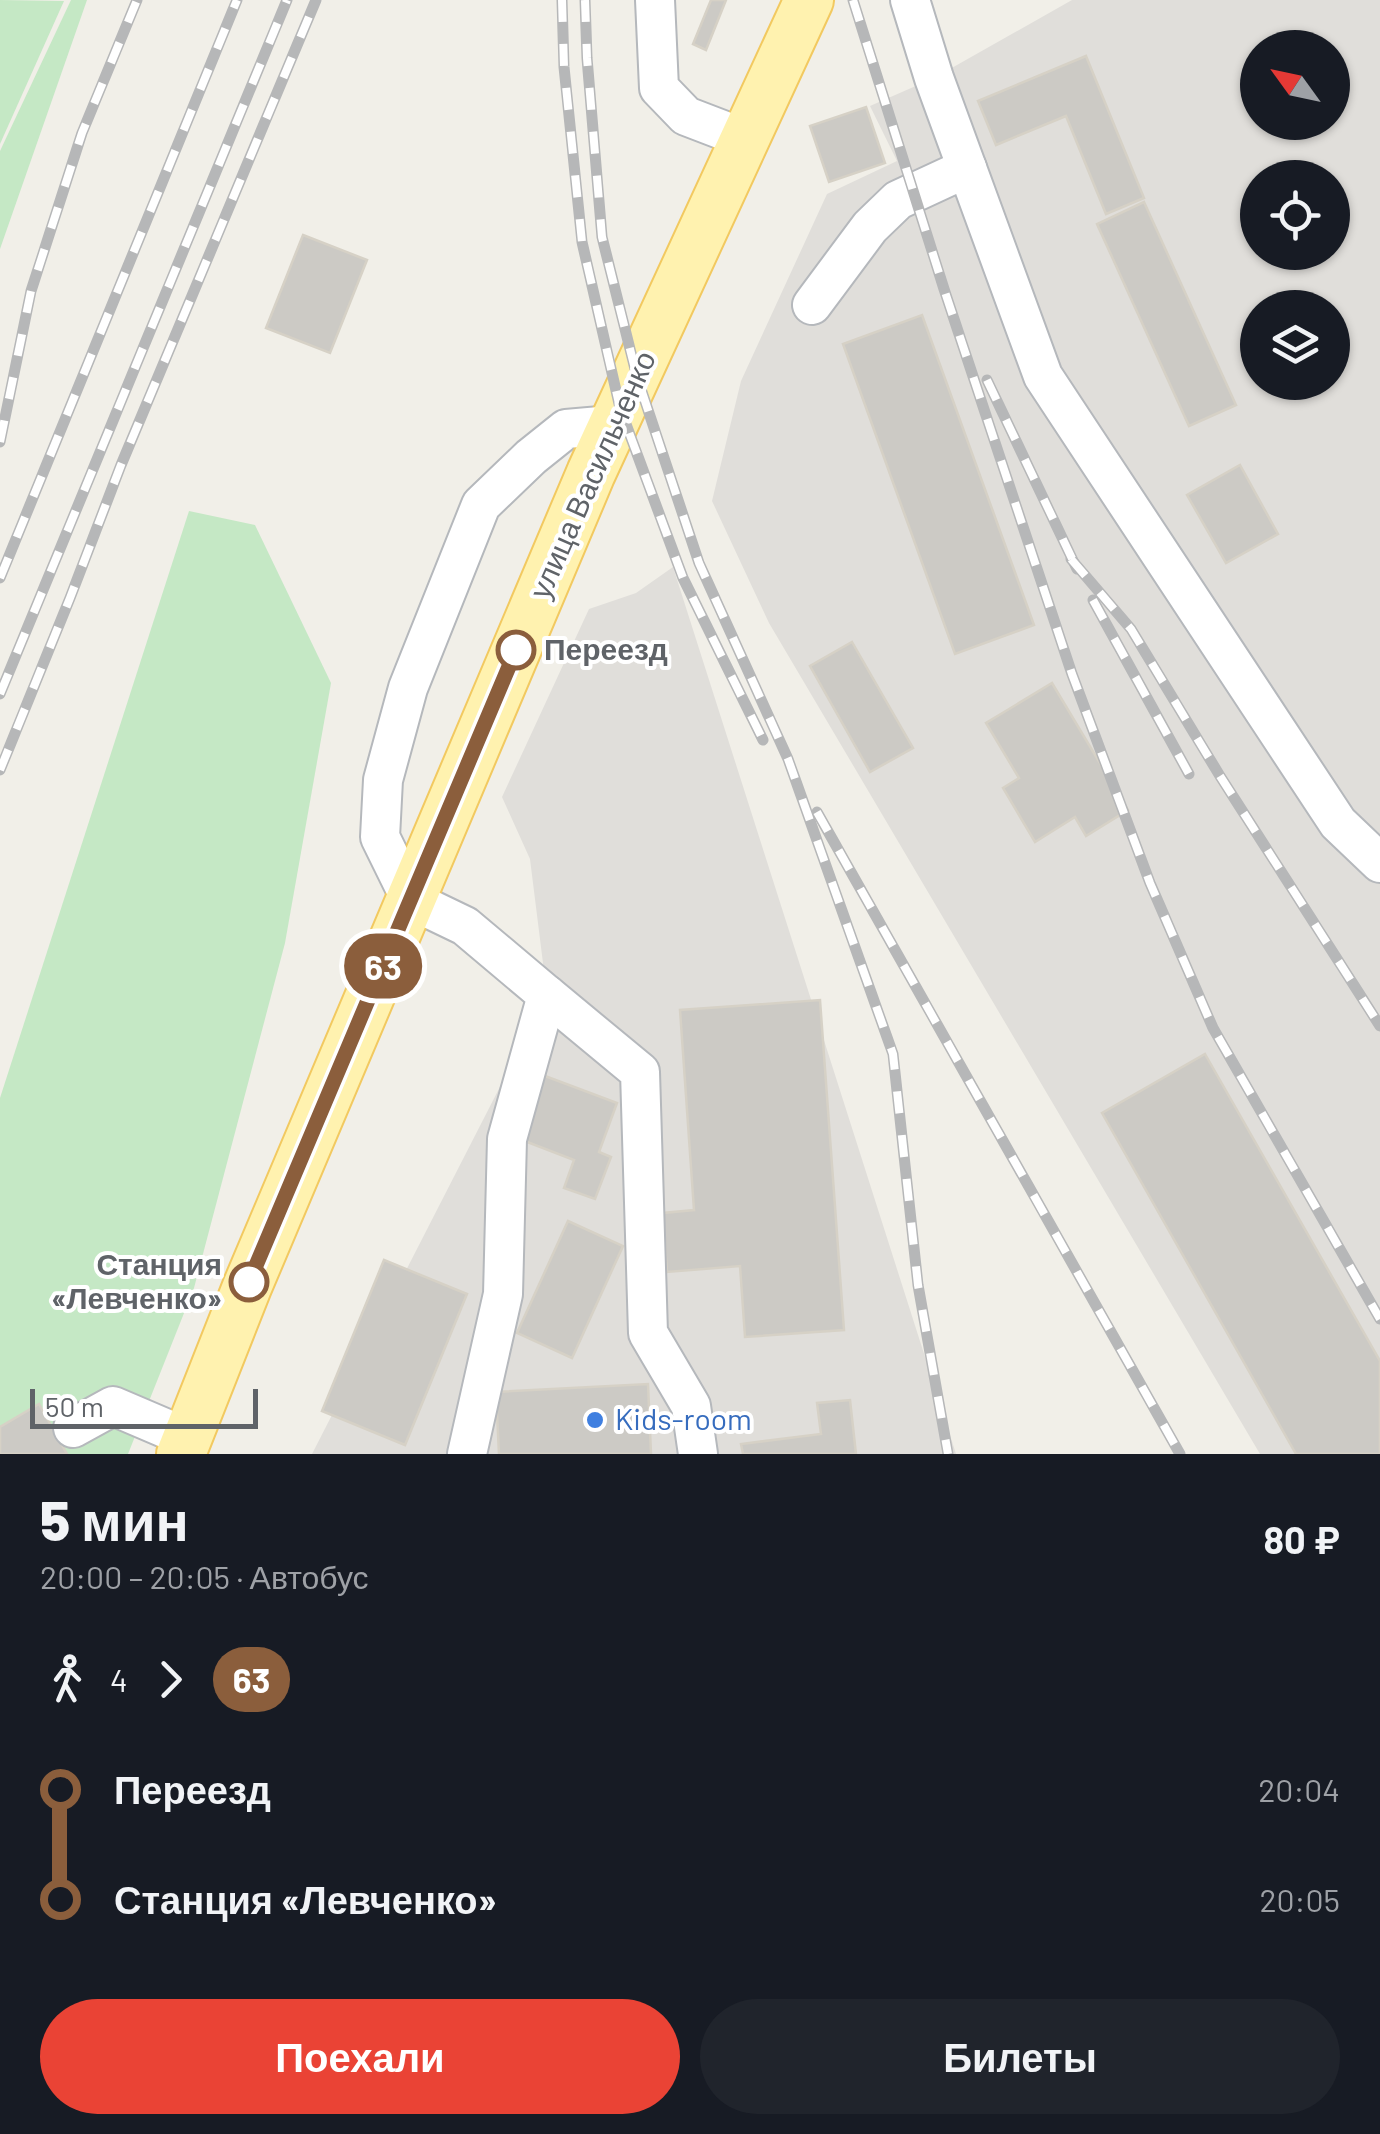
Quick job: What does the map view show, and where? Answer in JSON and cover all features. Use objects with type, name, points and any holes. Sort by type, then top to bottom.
[{"type":"main road","name":"улица Васильченко","points":[[185,1446],[254,1270],[612,425],[808,0]]},
{"type":"lane","points":[[654,0],[659,88],[686,116],[746,139]]},
{"type":"lane","points":[[910,0],[934,78],[1043,376],[1338,824],[1380,863]]},
{"type":"lane","points":[[812,305],[870,226],[898,200],[967,168]]},
{"type":"lane","points":[[612,425],[566,429],[481,505],[408,688],[383,780],[380,837],[411,900],[465,926],[640,1072],[648,1333],[691,1406],[698,1454]]},
{"type":"lane","points":[[467,1454],[504,1294],[508,1140],[547,995]]},
{"type":"lane","points":[[74,1428],[114,1406],[185,1446]]},
{"type":"shaded area","points":[[1072,0],[1380,0],[1380,1454],[1260,1454],[769,623],[712,501],[741,381],[827,194],[897,161],[870,106],[934,78]]},
{"type":"shaded area","points":[[673,567],[956,1454],[312,1454],[547,995],[530,859],[502,797],[589,609],[636,593]]},
{"type":"green space","points":[[0,0],[64,1],[0,144]]},
{"type":"green space","points":[[71,0],[87,0],[0,249],[0,151]]},
{"type":"green space","points":[[189,511],[255,525],[331,683],[285,943],[194,1288],[128,1454],[0,1454],[0,1098]]},
{"type":"building","points":[[711,0],[726,0],[706,50],[693,44]]},
{"type":"building","points":[[1086,56],[1144,198],[1106,214],[1066,116],[996,145],[978,101]]},
{"type":"building","points":[[866,107],[885,163],[829,182],[810,126]]},
{"type":"building","points":[[1144,202],[1236,405],[1189,426],[1097,224]]},
{"type":"building","points":[[303,235],[367,260],[330,353],[266,328]]},
{"type":"building","points":[[922,315],[1034,625],[955,654],[843,344]]},
{"type":"building","points":[[1240,465],[1278,534],[1226,563],[1187,495]]},
{"type":"building","points":[[852,642],[913,748],[870,772],[810,666]]},
{"type":"building","points":[[1052,683],[1128,810],[1086,836],[1075,817],[1035,842],[1003,788],[1019,778],[986,723]]},
{"type":"building","points":[[820,1000],[844,1330],[745,1337],[740,1266],[667,1272],[663,1213],[694,1210],[680,1010]]},
{"type":"building","points":[[1205,1054],[1380,1361],[1380,1454],[1296,1454],[1102,1113]]},
{"type":"building","points":[[545,1076],[617,1103],[599,1152],[611,1157],[595,1199],[564,1188],[574,1160],[522,1140]]},
{"type":"building","points":[[568,1221],[623,1246],[572,1358],[517,1333]]},
{"type":"building","points":[[384,1260],[467,1294],[405,1445],[322,1411]]},
{"type":"building","points":[[648,1384],[651,1454],[499,1454],[496,1392]]},
{"type":"building","points":[[850,1400],[856,1454],[743,1454],[741,1444],[821,1434],[817,1403]]},
{"type":"building","points":[[39,1404],[67,1454],[0,1454],[0,1427]]},
{"type":"railway","points":[[0,442],[31,291],[82,133],[137,0]]},
{"type":"railway","points":[[0,578],[237,0]]},
{"type":"railway","points":[[0,694],[287,0]]},
{"type":"railway","points":[[0,770],[121,465],[316,0]]},
{"type":"railway","points":[[562,0],[564,67],[582,242],[620,408],[683,578],[763,740]]},
{"type":"railway","points":[[585,0],[602,237],[637,377],[699,563],[788,759],[893,1054],[918,1285],[948,1454]]},
{"type":"railway","points":[[853,0],[1072,674],[1150,883],[1213,1028],[1380,1319]]},
{"type":"railway","points":[[987,380],[1077,569]]},
{"type":"railway","points":[[1071,559],[1131,629],[1380,1026]]},
{"type":"railway","points":[[1093,600],[1189,774]]},
{"type":"railway","points":[[817,812],[1180,1454]]},
{"type":"bus line","name":"63","points":[[249,1282],[516,650]]},
{"type":"place","name":"Переезд","points":[[516,650]]},
{"type":"place","name":"Станция «Левченко»","points":[[249,1282]]},
{"type":"place","name":"Kids-room","points":[[595,1420]]}]
